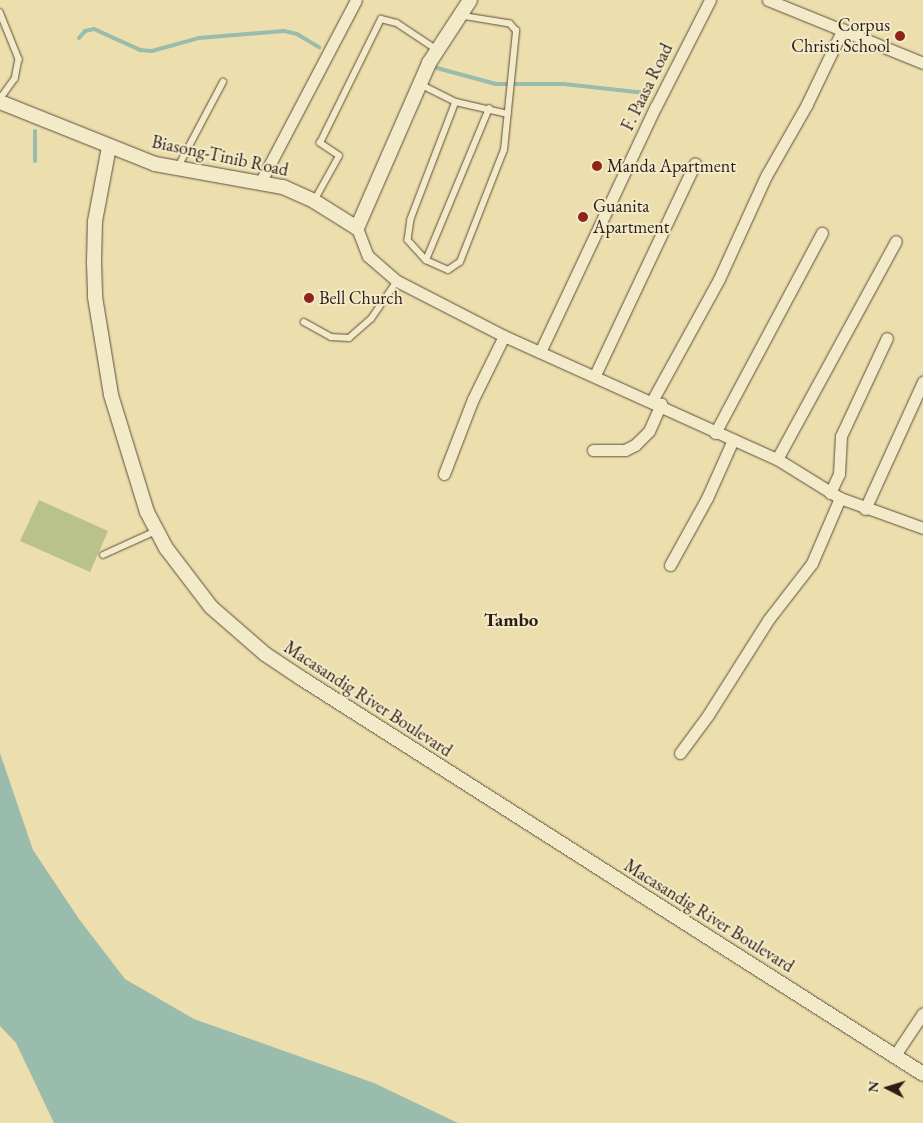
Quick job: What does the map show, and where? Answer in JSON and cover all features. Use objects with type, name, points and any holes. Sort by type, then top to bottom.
[{"type":"street","points":[[261,180],[356,0]]},
{"type":"street","points":[[470,0],[436,49],[357,228],[368,256],[397,281],[504,336],[657,402],[715,433],[777,459],[835,496],[865,509],[923,528]]},
{"type":"street","name":"F. Paasa Road","points":[[540,352],[656,106],[710,0]]},
{"type":"street","points":[[768,0],[923,63]]},
{"type":"street","points":[[593,450],[624,450],[635,445],[652,427],[657,402],[719,279],[766,176],[807,104],[843,29]]},
{"type":"street","name":"Biasong-Tinib Road","points":[[0,101],[109,147],[178,169],[261,180],[314,201],[357,228]]},
{"type":"street","name":"Macasandig River Boulevard","points":[[109,147],[95,221],[95,297],[104,361],[120,428],[156,531],[210,607],[265,654],[923,1074]]},
{"type":"street","points":[[595,375],[695,163]]},
{"type":"street","points":[[715,433],[822,233]]},
{"type":"street","points":[[777,459],[896,241]]},
{"type":"street","points":[[444,474],[473,400],[504,336]]},
{"type":"street","points":[[680,753],[708,716],[768,620],[812,563],[835,496],[839,474],[841,436],[887,338]]},
{"type":"street","points":[[865,509],[923,382]]},
{"type":"street","points":[[670,565],[707,498],[733,440]]},
{"type":"street","points":[[895,1055],[923,1013]]},
{"type":"lane","points":[[0,12],[19,59],[15,79],[0,101]]},
{"type":"lane","points":[[456,102],[407,235],[410,244],[426,260],[448,270],[460,262],[504,150],[513,81],[515,28],[459,16]]},
{"type":"lane","points":[[314,201],[339,156],[320,143],[381,19],[397,23],[436,49]]},
{"type":"lane","points":[[178,169],[223,82]]},
{"type":"lane","points":[[419,84],[456,102],[508,114]]},
{"type":"lane","points":[[426,260],[489,110]]},
{"type":"lane","points":[[304,322],[331,337],[349,338],[371,319],[397,281]]},
{"type":"lane","points":[[103,555],[156,531]]},
{"type":"green space","points":[[39,500],[108,531],[90,572],[20,541]]},
{"type":"shaded area","points":[[0,753],[33,850],[79,919],[125,979],[194,1019],[374,1083],[458,1123],[54,1123],[16,1043],[0,1026]]},
{"type":"waterway","points":[[79,38],[85,31],[94,29],[140,50],[152,51],[199,38],[284,31],[297,34],[319,47]]},
{"type":"waterway","points":[[437,68],[496,84],[564,84],[646,93]]},
{"type":"waterway","points":[[35,131],[35,161]]},
{"type":"place","name":"Corpus Christi School","points":[[900,36]]},
{"type":"place","name":"Manda Apartment","points":[[597,166]]},
{"type":"place","name":"Guanita Apartment","points":[[583,217]]},
{"type":"place","name":"Bell Church","points":[[309,298]]},
{"type":"district","name":"Tambo","points":[[511,620]]}]
